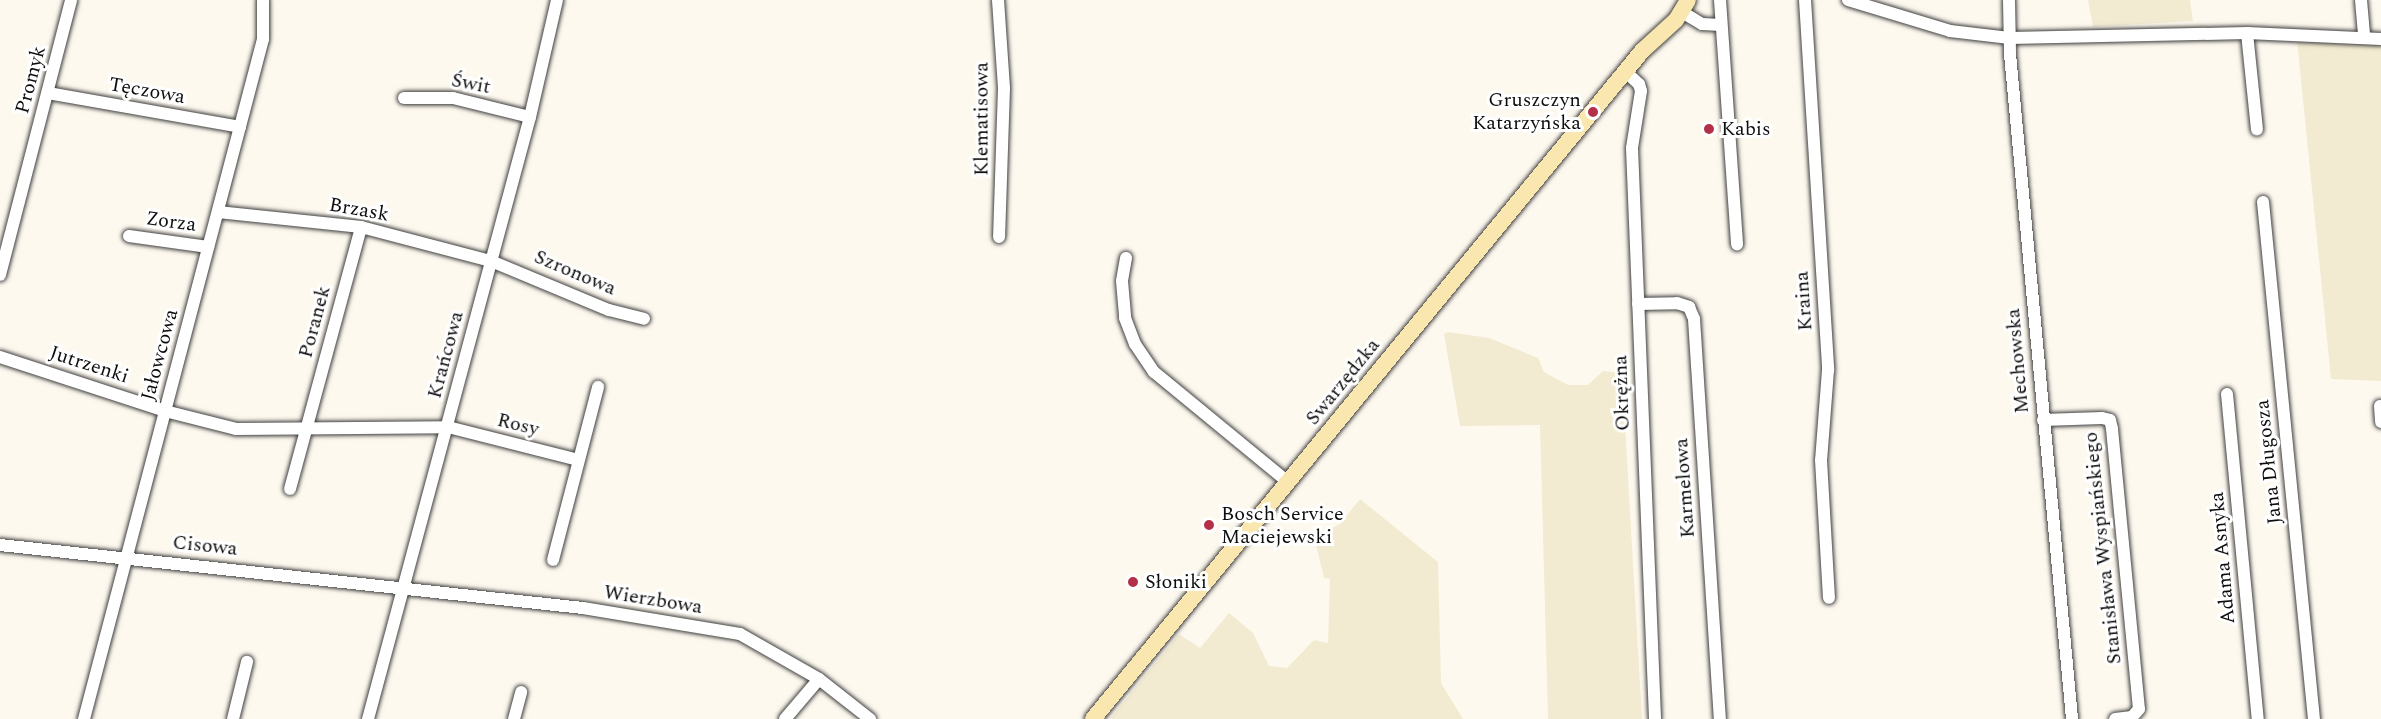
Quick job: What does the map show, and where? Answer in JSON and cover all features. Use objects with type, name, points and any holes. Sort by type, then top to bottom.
[{"type":"street","name":"Promyk","points":[[0,274],[71,0]]},
{"type":"street","name":"Jałowcowa","points":[[84,719],[263,39],[263,0]]},
{"type":"street","name":"Krańcowa","points":[[368,719],[405,589],[530,117],[557,0]]},
{"type":"street","name":"Klematisowa","points":[[998,0],[1004,88],[999,237]]},
{"type":"street","name":"Swarzędzka","points":[[1094,719],[1626,72],[1687,10],[1700,0]]},
{"type":"street","points":[[1720,0],[1737,244]]},
{"type":"street","name":"Kraina","points":[[1804,0],[1828,370],[1821,460],[1829,598]]},
{"type":"street","points":[[1848,0],[1950,31],[2010,38],[2247,33],[2381,39]]},
{"type":"street","name":"Mechowska","points":[[2009,0],[2010,38],[2043,420],[2072,719]]},
{"type":"street","points":[[2361,0],[2364,39]]},
{"type":"street","points":[[1687,10],[1702,24],[1721,25]]},
{"type":"street","points":[[2247,33],[2257,129]]},
{"type":"street","name":"Okrężna","points":[[1626,72],[1639,84],[1641,91],[1632,148],[1655,719]]},
{"type":"street","name":"Tęczowa","points":[[48,93],[240,128]]},
{"type":"street","name":"Świt","points":[[404,98],[453,98],[530,117]]},
{"type":"street","name":"Jana Długosza","points":[[2264,202],[2314,719]]},
{"type":"street","name":"Brzask","points":[[218,212],[360,227],[491,261]]},
{"type":"street","name":"Poranek","points":[[307,426],[360,227]]},
{"type":"street","name":"Zorza","points":[[129,236],[208,248]]},
{"type":"street","points":[[1126,258],[1122,281],[1125,318],[1135,344],[1154,372],[1288,482]]},
{"type":"street","name":"Szronowa","points":[[491,261],[609,310],[644,319]]},
{"type":"street","name":"Karmelowa","points":[[1638,304],[1677,303],[1689,307],[1694,319],[1720,719]]},
{"type":"street","name":"Jutrzenki","points":[[0,357],[165,411],[236,429],[307,426],[448,427]]},
{"type":"street","points":[[553,560],[598,387]]},
{"type":"street","name":"Adama Asnyka","points":[[2227,394],[2258,719]]},
{"type":"street","points":[[2380,406],[2381,422]]},
{"type":"street","name":"Stanisława Wyspiańskiego","points":[[2043,420],[2102,418],[2109,420],[2112,429],[2139,709],[2132,717],[2115,719]]},
{"type":"street","points":[[290,489],[307,426]]},
{"type":"street","name":"Rosy","points":[[448,427],[578,460]]},
{"type":"street","name":"Cisowa","points":[[0,545],[405,589]]},
{"type":"street","name":"Wierzbowa","points":[[405,589],[583,608],[740,634],[819,679],[870,719]]},
{"type":"street","points":[[233,719],[247,662]]},
{"type":"street","points":[[785,719],[819,679]]},
{"type":"street","points":[[514,719],[521,692]]},
{"type":"shaded area","points":[[2088,0],[2190,0],[2193,21],[2093,27]]},
{"type":"shaded area","points":[[2297,40],[2381,44],[2381,381],[2331,379]]},
{"type":"shaded area","points":[[1448,332],[1489,338],[1538,358],[1544,372],[1568,385],[1588,385],[1603,371],[1622,373],[1642,719],[1548,719],[1540,425],[1460,426],[1444,334]]},
{"type":"shaded area","points":[[1360,499],[1438,562],[1441,683],[1463,719],[1110,719],[1179,634],[1200,648],[1229,613],[1253,633],[1269,666],[1287,668],[1314,640],[1328,643],[1330,579],[1324,578],[1314,537],[1340,524]]},
{"type":"place","name":"Gruszczyn Katarzyńska","points":[[1593,112]]},
{"type":"place","name":"Kabis","points":[[1709,129]]},
{"type":"place","name":"Bosch Service Maciejewski","points":[[1209,525]]},
{"type":"place","name":"Słoniki","points":[[1133,582]]}]
